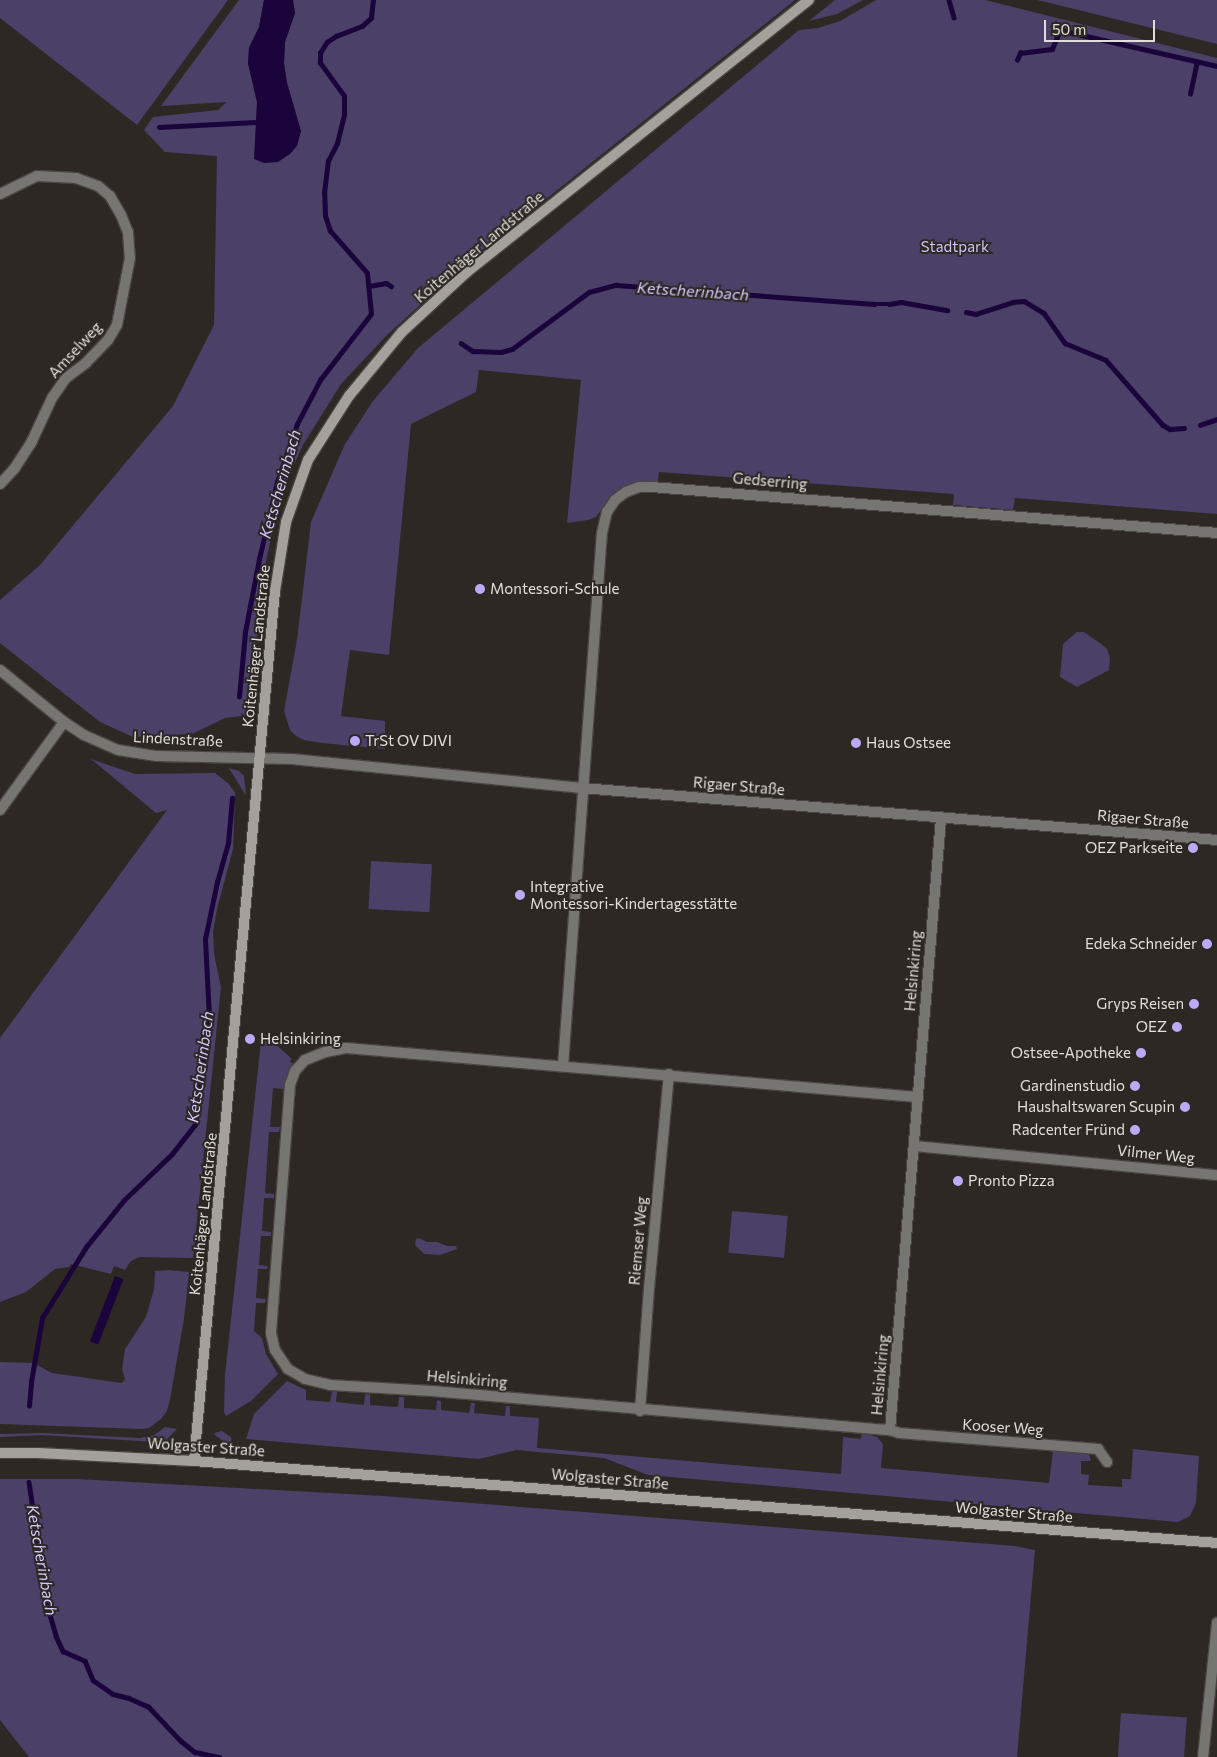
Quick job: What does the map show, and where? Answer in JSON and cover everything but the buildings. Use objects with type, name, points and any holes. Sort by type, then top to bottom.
[{"type":"main road","name":"Koitenhäger Landstraße","points":[[194,1461],[275,591],[286,522],[308,460],[349,396],[402,332],[467,272],[809,0]]},
{"type":"main road","name":"Wolgaster Straße","points":[[0,1453],[38,1452],[194,1461],[1217,1543]]},
{"type":"street","name":"Amselweg","points":[[0,194],[37,176],[76,178],[98,186],[110,196],[122,215],[128,232],[130,258],[117,325],[108,340],[86,363],[66,378],[52,398],[31,443],[15,468],[0,484]]},
{"type":"street","name":"Gedserring","points":[[582,788],[602,525],[615,500],[632,490],[652,487],[1217,533]]},
{"type":"street","name":"Lindenstraße","points":[[0,670],[64,722],[84,735],[118,750],[157,756],[259,758]]},
{"type":"street","points":[[0,810],[64,722]]},
{"type":"street","name":"Rigaer Straße","points":[[259,758],[292,759],[582,788],[1217,840]]},
{"type":"street","points":[[582,788],[563,1066],[917,1097]]},
{"type":"street","name":"Helsinkiring","points":[[563,1066],[346,1048],[325,1052],[305,1060],[295,1071],[290,1085],[271,1333],[275,1350],[288,1368],[305,1379],[330,1385],[432,1391],[640,1411],[890,1430],[941,818]]},
{"type":"street","name":"Riemser Weg","points":[[640,1411],[669,1074]]},
{"type":"street","name":"Vilmer Weg","points":[[914,1146],[1217,1175]]},
{"type":"street","name":"Kooser Weg","points":[[890,1430],[898,1434],[1098,1449],[1107,1462]]},
{"type":"street","points":[[1203,1757],[1217,1623]]},
{"type":"green space","points":[[0,0],[228,0],[137,125],[0,18]]},
{"type":"green space","points":[[239,0],[264,0],[259,27],[249,48],[248,63],[257,102],[255,159],[301,132],[287,83],[284,63],[285,42],[295,13],[293,0],[795,0],[471,259],[387,335],[341,384],[303,445],[280,495],[262,581],[250,715],[225,718],[192,734],[133,737],[100,722],[0,643],[0,600],[40,565],[173,406],[214,325],[217,156],[165,152],[144,130],[153,117],[218,110],[227,102],[161,106]]},
{"type":"green space","points":[[835,0],[863,0],[837,14],[809,21]]},
{"type":"green space","name":"Stadtpark","points":[[876,0],[985,0],[1217,58],[1217,514],[1015,498],[1013,510],[953,505],[954,494],[659,472],[658,481],[639,481],[615,492],[596,517],[567,523],[581,380],[479,370],[476,392],[411,424],[389,655],[350,650],[341,716],[385,721],[385,749],[322,743],[304,740],[296,736],[290,730],[284,711],[297,640],[311,522],[345,444],[373,401],[418,348],[799,30],[818,28],[840,21]]},
{"type":"green space","points":[[1037,0],[1217,0],[1217,44],[1054,4]]},
{"type":"green space","points":[[1077,632],[1084,632],[1101,644],[1107,649],[1110,658],[1109,670],[1077,687],[1060,677],[1063,644]]},
{"type":"green space","points":[[91,759],[135,774],[215,773],[229,784],[235,793],[233,849],[213,932],[214,954],[221,987],[193,1258],[139,1257],[130,1262],[125,1270],[114,1266],[111,1274],[71,1264],[69,1267],[55,1269],[26,1292],[0,1302],[0,1038],[167,810],[156,813]]},
{"type":"green space","points":[[229,768],[239,771],[244,776],[246,796]]},
{"type":"green space","points":[[371,861],[432,864],[429,912],[368,909]]},
{"type":"green space","points":[[262,1032],[292,1059],[290,1061],[295,1066],[283,1089],[273,1088],[270,1127],[280,1127],[279,1132],[269,1132],[265,1193],[274,1194],[274,1198],[264,1198],[262,1231],[271,1232],[271,1236],[261,1236],[259,1265],[268,1266],[267,1269],[258,1269],[256,1298],[266,1299],[265,1303],[256,1303],[254,1331],[262,1338],[266,1354],[278,1374],[251,1401],[226,1416],[224,1412],[225,1375]]},
{"type":"green space","points":[[732,1211],[788,1216],[784,1258],[728,1253]]},
{"type":"green space","points":[[419,1238],[427,1242],[456,1246],[457,1249],[440,1255],[424,1254],[415,1245],[416,1239]]},
{"type":"green space","points":[[155,1271],[189,1272],[184,1319],[170,1400],[167,1411],[161,1419],[149,1428],[142,1429],[0,1424],[0,1362],[33,1363],[52,1373],[122,1383],[125,1379],[122,1369],[125,1349],[146,1317],[154,1289]]},
{"type":"green space","points":[[287,1381],[306,1390],[306,1400],[330,1402],[332,1392],[337,1392],[336,1402],[364,1405],[365,1394],[370,1395],[370,1405],[398,1407],[399,1397],[404,1397],[404,1408],[436,1410],[437,1400],[441,1401],[441,1410],[469,1413],[471,1403],[475,1403],[474,1413],[505,1416],[506,1406],[510,1406],[510,1416],[539,1418],[537,1448],[841,1474],[843,1437],[861,1439],[862,1433],[877,1437],[883,1444],[881,1468],[1049,1483],[1053,1450],[1089,1454],[1091,1461],[1081,1461],[1081,1474],[1089,1475],[1088,1485],[1122,1487],[1122,1479],[1131,1479],[1133,1449],[1199,1456],[1196,1503],[1190,1516],[1178,1522],[648,1475],[604,1458],[516,1450],[479,1459],[246,1439],[254,1414]]},
{"type":"green space","points":[[165,1427],[177,1429],[167,1439],[155,1442],[42,1435],[0,1437],[0,1434],[42,1433],[140,1438],[154,1435]]},
{"type":"green space","points":[[222,1431],[231,1437],[232,1447],[214,1433]]},
{"type":"green space","points":[[0,1479],[77,1479],[383,1496],[1015,1546],[1035,1550],[1017,1757],[29,1757],[0,1720]]},
{"type":"green space","points":[[1121,1713],[1187,1718],[1184,1757],[1118,1757]]},
{"type":"shaded area","points":[[264,0],[293,0],[295,13],[285,42],[284,63],[287,83],[301,131],[297,146],[290,154],[278,162],[264,163],[254,159],[257,102],[248,63],[249,48],[259,27]]},
{"type":"shaded area","points":[[115,1276],[123,1279],[98,1345],[90,1341]]},
{"type":"waterway","name":"Ketscherinbach","points":[[239,697],[245,632],[259,559],[277,482],[297,424],[320,380],[371,314],[367,273],[330,231],[325,216],[324,193],[328,161],[337,143],[344,114],[344,96],[320,63],[320,53],[327,42],[336,36],[362,26],[371,18],[373,0]]},
{"type":"waterway","points":[[949,0],[954,17]]},
{"type":"waterway","points":[[1017,60],[1020,53],[1052,49],[1060,30],[1217,66]]},
{"type":"waterway","points":[[1190,94],[1197,62]]},
{"type":"waterway","points":[[159,127],[257,122]]},
{"type":"waterway","name":"Ketscherinbach","points":[[369,286],[386,283],[391,286]]},
{"type":"waterway","name":"Ketscherinbach","points":[[461,343],[473,351],[501,352],[512,349],[589,292],[616,285],[874,304],[901,302],[947,310]]},
{"type":"waterway","name":"Ketscherinbach","points":[[966,312],[976,314],[1013,302],[1024,301],[1044,313],[1065,343],[1106,360],[1163,425],[1170,429],[1184,428]]},
{"type":"waterway","name":"Ketscherinbach","points":[[1200,425],[1217,419]]},
{"type":"waterway","name":"Ketscherinbach","points":[[29,1406],[31,1382],[42,1318],[86,1247],[124,1200],[172,1154],[195,1125],[209,1018],[205,939],[217,882],[228,843],[232,798]]},
{"type":"waterway","name":"Ketscherinbach","points":[[29,1482],[47,1604],[56,1636],[63,1651],[85,1661],[93,1680],[113,1694],[129,1698],[149,1707],[180,1740],[195,1752],[219,1757]]},
{"type":"place","name":"Montessori-Schule","points":[[480,589]]},
{"type":"place","name":"TrSt OV DIVI","points":[[355,741]]},
{"type":"place","name":"Haus Ostsee","points":[[856,743]]},
{"type":"place","name":"OEZ Parkseite","points":[[1193,848]]},
{"type":"place","name":"Integrative Montessori-Kindertagesstätte","points":[[520,895]]},
{"type":"place","name":"Edeka Schneider","points":[[1207,944]]},
{"type":"place","name":"Gryps Reisen","points":[[1194,1004]]},
{"type":"place","name":"OEZ","points":[[1177,1027]]},
{"type":"place","name":"Helsinkiring","points":[[250,1039]]},
{"type":"place","name":"Ostsee-Apotheke","points":[[1141,1053]]},
{"type":"place","name":"Gardinenstudio","points":[[1135,1086]]},
{"type":"place","name":"Haushaltswaren Scupin","points":[[1185,1107]]},
{"type":"place","name":"Radcenter Fründ","points":[[1135,1130]]},
{"type":"place","name":"Pronto Pizza","points":[[958,1181]]}]
